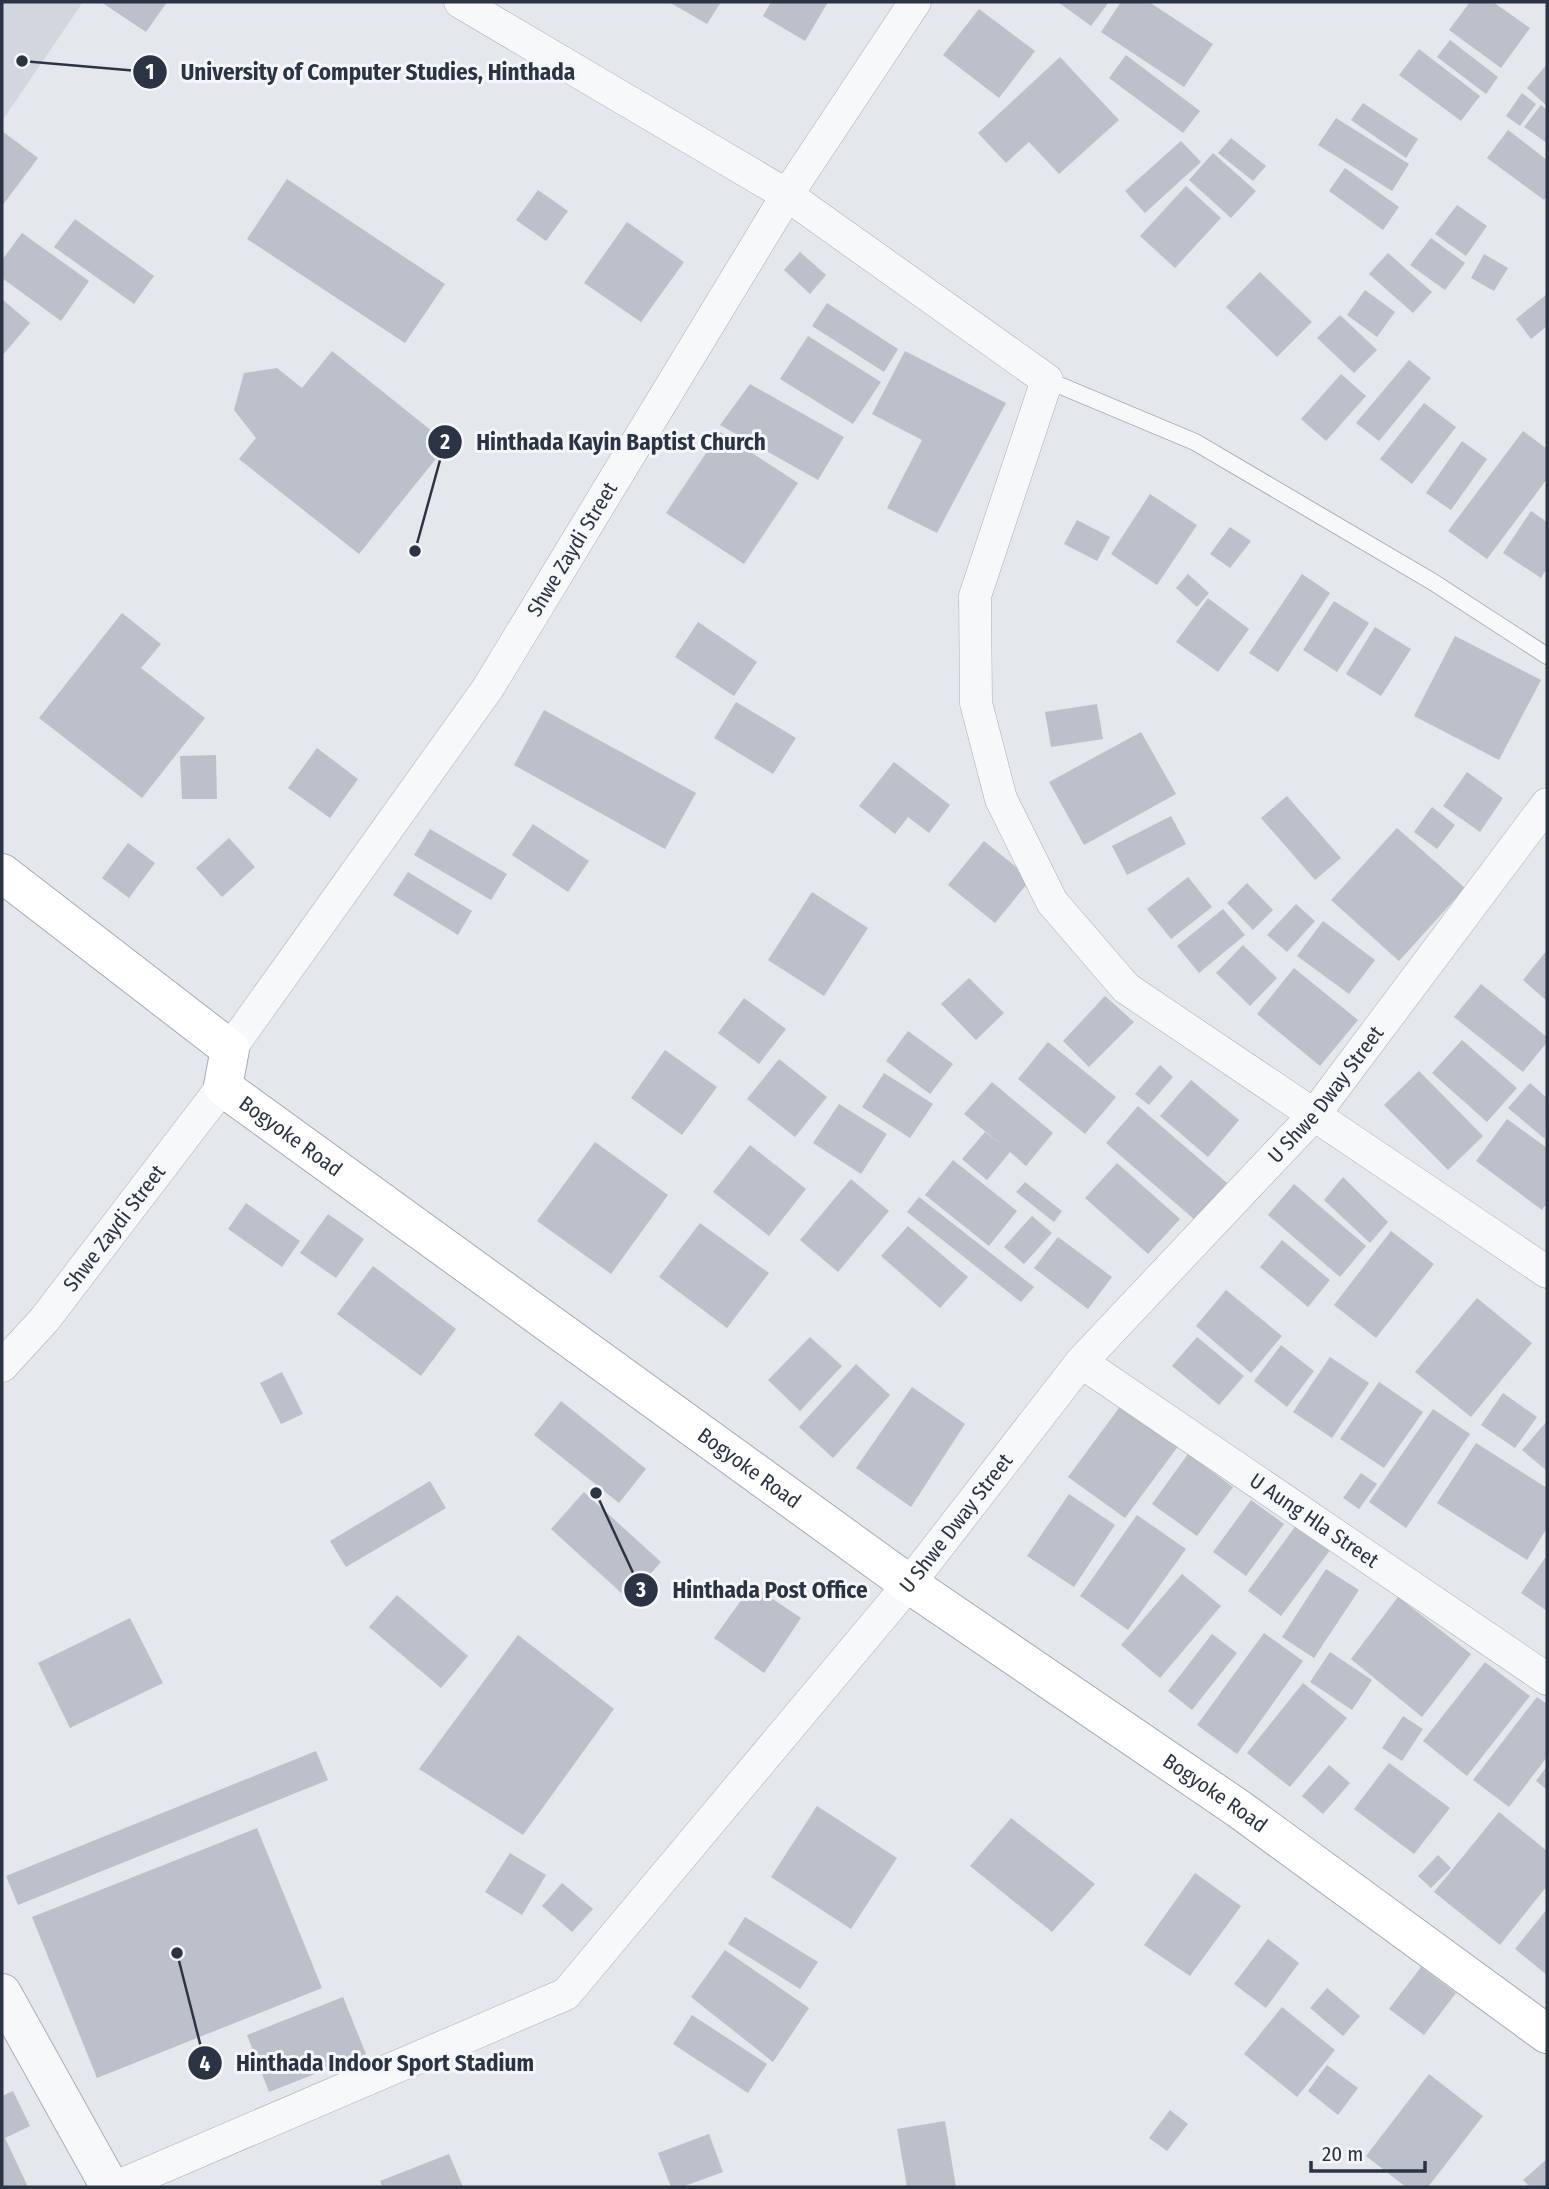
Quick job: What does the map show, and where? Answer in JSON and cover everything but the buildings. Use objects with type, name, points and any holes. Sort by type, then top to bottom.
[{"type":"main road","points":[[2,873],[230,1049]]},
{"type":"main road","name":"Bogyoke Road","points":[[230,1049],[223,1086],[909,1584],[1239,1810],[1547,2034]]},
{"type":"street","points":[[460,2],[787,195],[1047,380],[975,596],[976,703],[1001,799],[1052,902],[1126,988],[1547,1272]]},
{"type":"street","name":"Shwe Zaydi Street","points":[[230,1049],[488,688],[787,195],[915,2]]},
{"type":"street","name":"U Shwe Dway Street","points":[[116,2187],[566,1994],[909,1584],[1081,1362],[1314,1115],[1547,804]]},
{"type":"street","name":"Shwe Zaydi Street","points":[[2,1366],[45,1319],[223,1086]]},
{"type":"street","name":"U Aung Hla Street","points":[[1081,1362],[1547,1679]]},
{"type":"street","points":[[2,1993],[110,2187]]},
{"type":"lane","points":[[1047,380],[1195,442],[1433,582],[1547,656]]},
{"type":"shaded area","points":[[2,2],[83,2],[2,121]]},
{"type":"place","name":"University of Computer Studies, Hinthada","points":[[22,61]]},
{"type":"place","name":"Hinthada Kayin Baptist Church","points":[[415,551]]},
{"type":"place","name":"Hinthada Post Office","points":[[596,1493]]},
{"type":"place","name":"Hinthada Indoor Sport Stadium","points":[[177,1953]]}]
